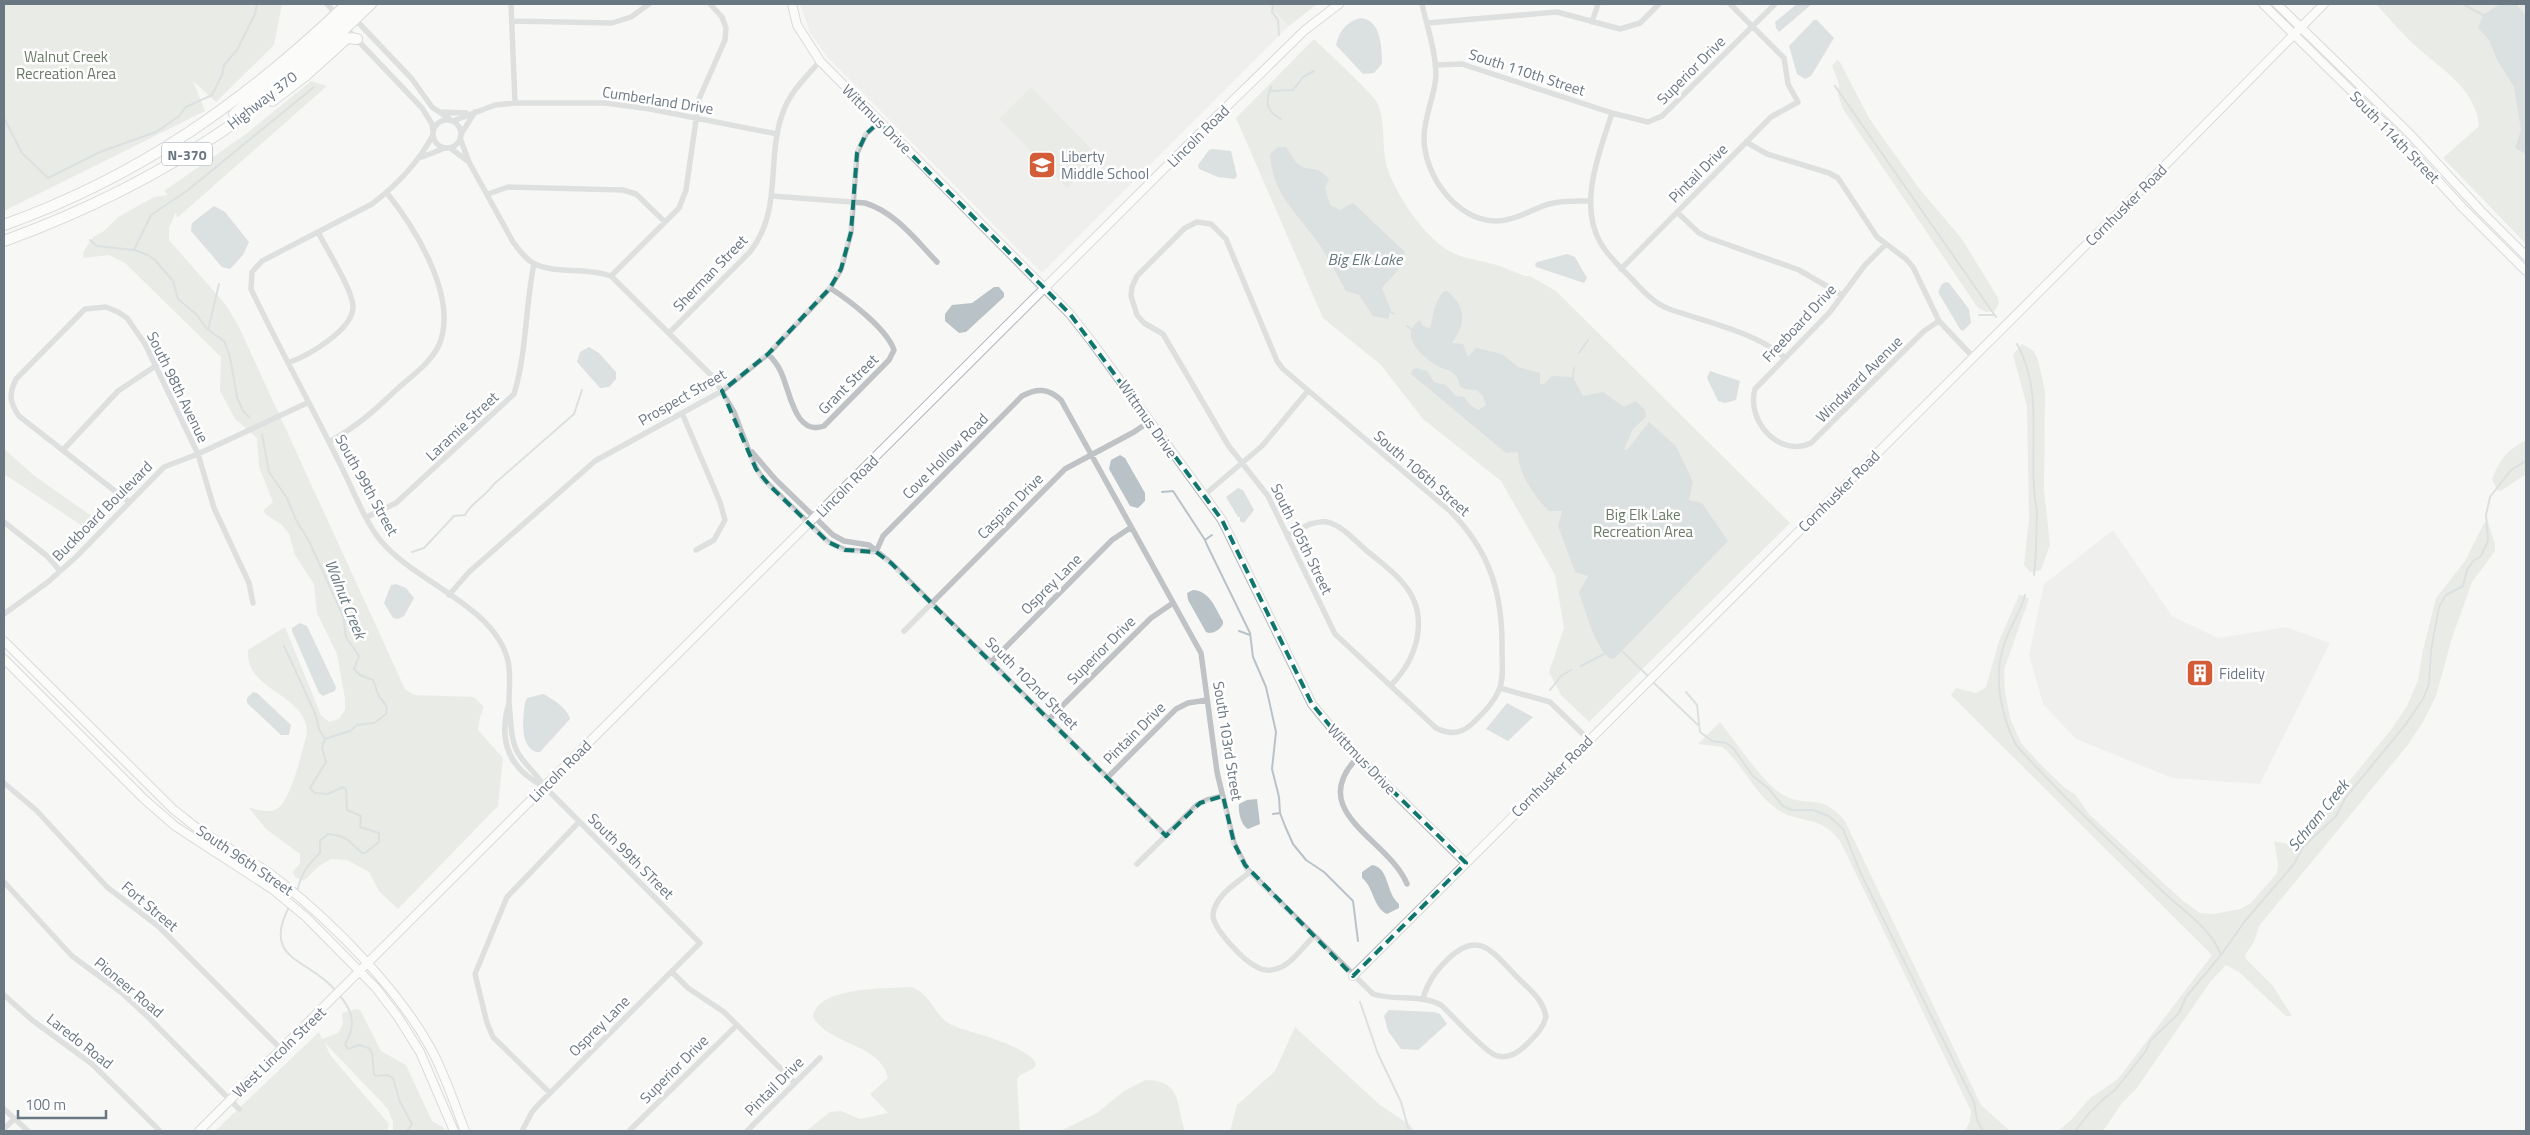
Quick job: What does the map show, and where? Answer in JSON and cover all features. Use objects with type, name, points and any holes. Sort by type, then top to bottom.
[{"type":"highway","points":[[206,141],[231,116],[311,49],[344,14],[359,4]]},
{"type":"highway","name":"Highway 370","points":[[4,225],[87,191],[175,142],[252,88],[344,14],[371,4]]},
{"type":"highway","name":"Highway 370","points":[[4,241],[49,224],[110,197],[224,130],[295,74],[344,14]]},
{"type":"highway","points":[[224,130],[258,111],[286,91],[347,38],[357,39]]},
{"type":"street","points":[[327,4],[344,14],[412,79],[432,107],[458,125],[469,162],[513,242],[534,264],[555,269],[596,270],[611,276],[713,377],[734,412],[759,474],[811,521],[836,547],[860,552],[876,552]]},
{"type":"street","points":[[511,4],[515,103]]},
{"type":"street","points":[[512,21],[612,23],[631,17],[650,4]]},
{"type":"street","points":[[611,276],[678,208],[686,190],[699,99],[725,40],[726,28],[722,17],[710,4]]},
{"type":"street","name":"Wittmus Drive","points":[[792,4],[797,25],[820,61],[1070,314],[1222,520],[1312,704],[1358,757],[1466,863]]},
{"type":"street","name":"Lincoln Road","points":[[360,972],[1305,30],[1339,4]]},
{"type":"street","points":[[1422,4],[1435,65],[1436,84],[1424,138],[1426,155],[1439,186],[1461,208],[1472,214],[1494,221],[1511,218],[1558,202],[1591,201]]},
{"type":"street","points":[[1592,22],[1598,4]]},
{"type":"street","points":[[1427,23],[1557,12],[1613,28],[1627,28],[1640,23],[1660,4]]},
{"type":"street","points":[[1730,4],[1752,27]]},
{"type":"street","name":"Superior Drive","points":[[1612,113],[1648,122],[1662,116],[1775,4]]},
{"type":"street","name":"South 114th Street","points":[[2263,4],[2394,133],[2463,208],[2526,271]]},
{"type":"street","name":"South 114th Street","points":[[2277,4],[2409,133],[2480,211],[2526,256]]},
{"type":"street","name":"Cornhusker Road","points":[[1353,976],[2324,4]]},
{"type":"street","points":[[344,14],[357,39],[422,108],[432,124],[437,144],[448,148],[469,162]]},
{"type":"street","name":"Pintail Drive","points":[[1621,269],[1770,117],[1798,102],[1788,84],[1784,58],[1752,27]]},
{"type":"street","name":"Sherman Street","points":[[669,333],[750,252],[765,227],[772,196],[776,134],[792,92],[820,61]]},
{"type":"street","name":"South 110th Street","points":[[1435,65],[1462,64],[1612,113]]},
{"type":"street","name":"Cumberland Drive","points":[[452,120],[495,105],[515,103],[605,103],[650,109],[776,134]]},
{"type":"street","points":[[439,112],[456,114],[475,112]]},
{"type":"street","points":[[422,157],[448,148],[461,136],[475,112]]},
{"type":"street","points":[[1612,113],[1601,149],[1591,201],[1592,221],[1599,240],[1621,269],[1658,304],[1764,342],[1784,357]]},
{"type":"street","points":[[288,363],[308,355],[322,345],[345,324],[352,313],[351,297],[318,232],[356,214],[387,193],[422,157],[437,123],[452,120]]},
{"type":"street","name":"Prospect Street","points":[[449,595],[469,572],[595,461],[722,391],[768,354],[830,288],[841,269],[848,250],[859,145],[866,134],[879,122]]},
{"type":"street","points":[[1746,142],[1767,154],[1838,178],[1877,237],[1906,259],[1913,267],[1939,321],[1973,357]]},
{"type":"street","points":[[488,194],[508,187],[623,190],[636,194],[665,222]]},
{"type":"street","points":[[329,442],[357,427],[430,360],[439,344],[443,324],[443,299],[437,280],[405,216],[387,193]]},
{"type":"street","points":[[772,196],[853,202],[878,206],[889,213],[937,262]]},
{"type":"street","points":[[1677,212],[1699,232],[1709,238],[1799,270],[1842,295]]},
{"type":"street","name":"South 105th Street","points":[[1204,222],[1197,222],[1185,228],[1137,276],[1132,287],[1131,296],[1137,315],[1144,323],[1163,334],[1228,445],[1268,496],[1335,634],[1436,728],[1446,733],[1465,730],[1494,701],[1500,688]]},
{"type":"street","name":"South 106th Street","points":[[1204,222],[1218,228],[1226,239],[1277,361],[1307,392],[1450,510],[1477,544],[1491,572],[1501,609],[1502,659],[1500,688]]},
{"type":"street","name":"South 99th Street","points":[[318,232],[262,261],[252,272],[251,289],[307,402],[380,540],[401,562],[488,624],[502,645],[509,669],[509,703],[512,733],[518,752],[538,775],[544,787]]},
{"type":"street","name":"Freeboard Drive","points":[[1753,397],[1760,382],[1830,312],[1865,266],[1885,244]]},
{"type":"street","name":"Laramie Street","points":[[367,517],[396,503],[514,394],[520,376],[528,289],[534,264]]},
{"type":"street","name":"Grant Street","points":[[768,354],[780,370],[800,419],[808,427],[814,428],[824,426],[889,360],[894,350],[889,340],[853,305],[830,288]]},
{"type":"street","name":"South 98th Avenue","points":[[63,450],[18,416],[11,406],[10,391],[16,379],[85,309],[106,308],[127,318],[157,365],[198,454],[214,508],[249,583],[253,603]]},
{"type":"street","name":"Windward Avenue","points":[[1753,397],[1755,415],[1763,428],[1776,441],[1793,448],[1811,443],[1924,331],[1939,321]]},
{"type":"street","points":[[129,502],[63,450],[118,391],[157,365]]},
{"type":"street","name":"South 103rd Street","points":[[1041,389],[1053,393],[1061,400],[1201,654],[1214,753],[1223,796],[1234,843],[1250,872],[1313,937],[1373,994],[1386,998],[1423,998],[1441,1005],[1495,1055],[1507,1056],[1518,1052],[1541,1030],[1546,1017],[1545,1010],[1538,998],[1490,951],[1475,945],[1459,948],[1437,970],[1431,977],[1423,998]]},
{"type":"street","name":"Cove Hollow Road","points":[[876,552],[883,536],[1022,396],[1041,389]]},
{"type":"street","points":[[1203,496],[1262,446],[1307,392]]},
{"type":"street","name":"Buckboard Boulevard","points":[[4,614],[60,571],[164,467],[198,454],[307,402]]},
{"type":"street","points":[[682,413],[720,502],[725,520],[714,540],[696,550]]},
{"type":"street","name":"Caspian Drive","points":[[904,631],[1065,469],[1150,421]]},
{"type":"street","points":[[4,522],[48,556],[60,571]]},
{"type":"street","points":[[1288,535],[1311,524],[1326,522],[1334,524],[1395,575],[1410,593],[1417,611],[1418,636],[1410,661],[1390,685]]},
{"type":"street","name":"Osprey Lane","points":[[992,661],[1112,540],[1130,528]]},
{"type":"street","name":"South 102nd Street","points":[[876,552],[891,562],[932,602],[1166,836]]},
{"type":"street","name":"Superior Drive","points":[[1049,719],[1151,618],[1173,602]]},
{"type":"street","name":"South 96th Street","points":[[4,641],[174,810],[203,832],[248,858],[280,881],[314,910],[392,990],[424,1038],[451,1090],[465,1131]]},
{"type":"street","name":"South 96th Street","points":[[4,659],[144,799],[175,826],[272,889],[306,918],[360,972],[386,1000],[410,1035],[427,1066],[454,1131]]},
{"type":"street","points":[[1500,688],[1550,702],[1589,740]]},
{"type":"street","name":"Pintain Drive","points":[[1108,777],[1176,709],[1188,702],[1207,700]]},
{"type":"street","points":[[1358,757],[1344,775],[1340,792],[1342,804],[1355,824],[1402,871],[1407,884]]},
{"type":"street","name":"Fort Street","points":[[4,783],[36,810],[107,886],[158,926],[281,1049]]},
{"type":"street","name":"South 99th STreet","points":[[544,787],[700,943]]},
{"type":"street","points":[[1137,864],[1200,803],[1223,796]]},
{"type":"street","points":[[550,1093],[493,1037],[487,1023],[475,974],[506,897],[579,822]]},
{"type":"street","points":[[1250,872],[1219,899],[1213,916],[1215,924],[1236,949],[1258,968],[1270,971],[1279,969],[1288,963],[1313,937]]},
{"type":"street","name":"Pioneer Road","points":[[4,882],[72,956],[135,1005],[239,1109]]},
{"type":"street","name":"Osprey Lane","points":[[522,1131],[532,1112],[700,943]]},
{"type":"street","name":"West Lincoln Street","points":[[199,1131],[360,972]]},
{"type":"street","points":[[672,972],[688,988],[724,1012],[794,1083]]},
{"type":"street","name":"Laredo Road","points":[[4,995],[32,1020],[92,1064],[160,1131]]},
{"type":"street","name":"Superior Drive","points":[[629,1131],[736,1025]]},
{"type":"street","name":"Pintail Drive","points":[[747,1131],[820,1058]]},
{"type":"street","points":[[4,1110],[28,1131]]},
{"type":"street","points":[[4,1129],[14,1118]]},
{"type":"highlighted area","points":[[879,122],[1070,314],[1222,520],[1312,704],[1345,744],[1466,863],[1353,976],[1245,865],[1234,843],[1223,796],[1200,803],[1166,836],[891,563],[876,552],[845,550],[828,542],[770,486],[756,469],[722,391],[768,354],[830,288],[841,269],[851,232],[857,153],[866,134]]},
{"type":"shaded area","name":"Liberty Middle School","points":[[800,4],[1267,4],[1289,26],[1043,272],[828,58],[810,33]]},
{"type":"shaded area","points":[[2113,530],[2172,616],[2218,638],[2286,627],[2330,643],[2260,784],[2172,778],[2076,739],[2043,704],[2029,655],[2044,584]]},
{"type":"green space","name":"Walnut Creek Recreation Area","points":[[4,4],[282,4],[274,45],[216,102],[193,81],[205,111],[4,211]]},
{"type":"green space","points":[[1267,4],[1317,4],[1289,26]]},
{"type":"green space","points":[[2376,4],[2526,4],[2526,244],[2443,158],[2479,126],[2477,113],[2472,102],[2457,82],[2413,44]]},
{"type":"green space","name":"Big Elk Lake Recreation Area","points":[[1314,39],[1359,82],[1378,104],[1382,119],[1387,167],[1397,190],[1423,228],[1443,247],[1453,253],[1530,276],[1556,291],[1790,523],[1589,722],[1561,695],[1549,672],[1564,628],[1555,575],[1501,481],[1423,419],[1381,365],[1323,318],[1236,118]]},
{"type":"green space","points":[[1837,60],[1840,62],[1869,118],[1918,187],[1962,239],[1998,298],[1999,303],[1995,311],[1986,312],[1978,308],[1843,109],[1838,95],[1839,84],[1832,66]]},
{"type":"green space","points":[[311,81],[327,86],[177,218],[176,212],[169,228],[169,240],[226,305],[239,327],[405,689],[414,695],[474,697],[484,707],[478,730],[503,758],[498,806],[398,909],[379,891],[369,872],[347,860],[331,859],[319,866],[304,881],[295,877],[293,872],[300,863],[300,854],[266,829],[249,808],[269,811],[281,806],[295,776],[307,733],[304,720],[297,709],[256,675],[250,664],[248,650],[285,627],[321,715],[329,722],[339,719],[345,710],[345,699],[337,654],[317,613],[314,584],[295,555],[289,534],[282,525],[265,514],[264,510],[273,502],[259,467],[257,438],[235,419],[220,391],[221,357],[125,263],[109,255],[83,258],[84,251],[93,237],[104,231],[118,217],[154,197],[168,195],[164,191],[246,134]]},
{"type":"green space","points":[[1031,87],[1099,157],[1067,188],[999,119]]},
{"type":"green space","points":[[2022,344],[2034,351],[2045,391],[2044,490],[2050,545],[2041,570],[2030,572],[2024,565],[2029,519],[2027,406],[2013,355]]},
{"type":"green space","points":[[2526,440],[2526,474],[2501,491],[2497,490],[2492,479],[2498,466],[2509,452]]},
{"type":"green space","points":[[4,449],[36,477],[96,519],[96,527],[87,529],[4,474]]},
{"type":"green space","points":[[2488,522],[2495,544],[2495,551],[2472,582],[2452,638],[2436,696],[2423,722],[2407,746],[2259,926],[2254,942],[2245,955],[2247,960],[2273,986],[2292,1016],[2286,1016],[2239,972],[2226,965],[2211,981],[2136,1089],[2122,1103],[2103,1131],[2058,1131],[2070,1121],[2090,1098],[2118,1079],[2212,955],[1951,695],[1956,688],[1976,693],[1986,687],[1999,641],[2019,595],[2029,599],[2004,670],[2005,691],[2010,718],[2021,743],[2066,789],[2075,794],[2089,814],[2182,900],[2200,913],[2214,914],[2240,909],[2251,903],[2277,873],[2278,864],[2274,841],[2289,844],[2303,838],[2390,731],[2407,706],[2418,680],[2423,650],[2436,598],[2465,561],[2484,523]]},
{"type":"green space","points":[[1720,722],[1758,772],[1775,789],[1792,799],[1821,803],[1828,806],[1845,821],[1981,1105],[2009,1130],[2016,1131],[1965,1131],[1970,1121],[1971,1111],[1840,841],[1824,826],[1790,816],[1773,806],[1722,747],[1698,744]]},
{"type":"green space","points":[[909,987],[922,993],[947,1022],[1012,1046],[1031,1057],[1036,1064],[1034,1068],[1019,1076],[1017,1080],[1020,1131],[806,1131],[830,1112],[841,1111],[860,1119],[888,1113],[870,1094],[888,1078],[883,1067],[865,1051],[821,1027],[813,1017],[817,1007],[839,994],[870,989]]},
{"type":"green space","points":[[356,1009],[360,1010],[381,1051],[406,1065],[432,1121],[443,1127],[445,1131],[393,1131],[393,1122],[388,1109],[325,1043],[330,1055],[389,1124],[387,1131],[215,1131],[319,1032],[322,1039],[338,1033],[343,1024],[342,1013]]},
{"type":"green space","points":[[1295,1027],[1380,1105],[1410,1125],[1415,1131],[1230,1131],[1237,1105],[1275,1071]]},
{"type":"green space","points":[[1146,1080],[1158,1081],[1172,1089],[1176,1096],[1185,1131],[1060,1131],[1097,1113],[1124,1091]]},
{"type":"water","points":[[1797,4],[1812,4],[1779,32],[1775,22]]},
{"type":"water","points":[[2500,4],[2517,5],[2526,16],[2526,154],[2515,148],[2521,130],[2514,87],[2497,60],[2489,40],[2478,28],[2483,15]]},
{"type":"water","points":[[1361,18],[1373,24],[1381,43],[1382,64],[1374,73],[1363,74],[1336,45],[1344,27]]},
{"type":"water","points":[[1814,20],[1817,20],[1834,38],[1811,76],[1805,79],[1797,74],[1789,46]]},
{"type":"water","name":"Big Elk Lake","points":[[1278,147],[1286,147],[1299,165],[1321,171],[1325,174],[1329,179],[1325,188],[1330,205],[1340,210],[1353,203],[1404,251],[1403,261],[1382,288],[1391,310],[1388,319],[1373,316],[1359,295],[1346,291],[1319,244],[1287,202],[1272,169],[1270,154]]},
{"type":"water","points":[[1209,150],[1231,151],[1237,176],[1235,179],[1218,177],[1199,169],[1198,165]]},
{"type":"water","points":[[214,206],[225,212],[249,242],[243,255],[230,269],[222,267],[191,231],[192,223]]},
{"type":"water","points":[[1567,254],[1575,257],[1587,278],[1584,283],[1536,267],[1535,264],[1537,262]]},
{"type":"water","points":[[1949,283],[1969,309],[1971,323],[1963,331],[1938,292],[1942,284]]},
{"type":"water","points":[[994,287],[999,287],[1004,293],[1004,297],[966,332],[959,333],[945,321],[945,314],[952,305],[972,303]]},
{"type":"water","points":[[1447,291],[1454,297],[1462,316],[1460,329],[1452,343],[1463,344],[1468,357],[1476,348],[1502,354],[1518,367],[1540,373],[1540,384],[1544,384],[1552,376],[1573,377],[1583,396],[1603,392],[1624,407],[1636,401],[1645,410],[1646,417],[1633,429],[1624,449],[1627,450],[1649,422],[1676,446],[1693,482],[1689,500],[1702,503],[1728,541],[1615,658],[1611,659],[1601,648],[1588,619],[1579,592],[1588,576],[1575,572],[1558,526],[1562,511],[1549,511],[1538,499],[1520,468],[1518,452],[1506,453],[1411,374],[1412,370],[1416,368],[1427,371],[1434,382],[1446,385],[1456,396],[1464,397],[1470,405],[1478,410],[1486,405],[1483,396],[1476,390],[1461,387],[1457,377],[1452,372],[1438,366],[1424,356],[1414,345],[1411,338],[1414,326],[1420,320],[1422,325],[1430,329],[1438,301],[1443,292]]},
{"type":"water","points":[[589,347],[599,353],[616,372],[616,379],[609,387],[600,388],[577,362],[580,352]]},
{"type":"water","points":[[1710,371],[1740,381],[1736,400],[1725,403],[1718,401],[1707,378]]},
{"type":"water","points":[[1120,455],[1125,458],[1145,493],[1145,501],[1138,508],[1130,506],[1109,469],[1111,460]]},
{"type":"water","points":[[1238,488],[1243,490],[1254,510],[1244,523],[1240,521],[1240,517],[1238,517],[1226,497]]},
{"type":"water","points":[[396,584],[406,588],[414,598],[404,616],[398,619],[393,618],[384,603],[391,585]]},
{"type":"water","points":[[1193,590],[1204,593],[1214,606],[1223,621],[1222,626],[1218,630],[1211,633],[1206,632],[1188,600],[1187,593]]},
{"type":"water","points":[[300,623],[307,626],[336,687],[335,691],[323,696],[319,693],[292,631],[292,628]]},
{"type":"water","points":[[253,692],[257,693],[291,725],[289,735],[281,735],[247,703],[247,698]]},
{"type":"water","points":[[543,694],[563,708],[570,719],[540,752],[536,752],[527,744],[525,738],[523,730],[524,709],[527,698]]},
{"type":"water","points":[[1507,703],[1533,717],[1508,741],[1486,729]]},
{"type":"water","points":[[1257,799],[1260,824],[1248,829],[1243,825],[1240,818],[1239,804],[1247,800]]},
{"type":"water","points":[[1372,865],[1378,867],[1385,875],[1391,893],[1399,904],[1399,908],[1387,914],[1379,907],[1362,878],[1362,872]]},
{"type":"water","points":[[1389,1010],[1434,1012],[1440,1014],[1447,1024],[1418,1050],[1401,1049],[1388,1031],[1384,1016]]},
{"type":"waterway","points":[[4,118],[22,153],[48,178],[100,152],[156,132],[178,117],[186,107],[212,95],[222,75],[224,65],[237,50],[255,14],[257,4]]},
{"type":"waterway","points":[[1273,4],[1272,12],[1278,20],[1279,35]]},
{"type":"waterway","points":[[2463,4],[2483,15]]},
{"type":"waterway","points":[[1269,91],[1293,90],[1303,77],[1314,71]]},
{"type":"waterway","points":[[1835,86],[1996,317]]},
{"type":"waterway","points":[[134,250],[151,215],[188,190],[314,87]]},
{"type":"waterway","points":[[1271,87],[1268,106],[1272,113],[1281,119]]},
{"type":"waterway","name":"Walnut Creek","points":[[90,240],[97,246],[134,250],[148,255],[155,260],[173,281],[178,299],[196,314],[207,329],[224,341],[230,357],[237,397],[243,411],[249,417]]},
{"type":"waterway","points":[[208,330],[219,284]]},
{"type":"waterway","points":[[1388,310],[1394,314]]},
{"type":"waterway","points":[[1979,315],[1994,315]]},
{"type":"waterway","points":[[1407,326],[1413,331]]},
{"type":"waterway","points":[[1579,353],[1588,340]]},
{"type":"waterway","points":[[2017,344],[2026,363],[2033,405],[2033,470],[2037,511],[2034,575]]},
{"type":"waterway","points":[[1573,377],[1574,368]]},
{"type":"waterway","points":[[412,552],[424,548],[454,516],[465,515],[494,484],[574,414],[582,390]]},
{"type":"waterway","name":"Walnut Creek","points":[[262,434],[269,472],[287,498],[296,520],[309,541],[343,616],[346,637],[359,656],[354,669],[360,675],[373,680],[386,708],[386,714],[374,723],[357,725],[350,731],[325,739],[322,747],[326,762],[310,788],[315,793],[328,794],[343,787],[346,789],[347,810],[361,816],[360,827],[379,833],[379,842],[365,853],[362,853],[344,838],[328,834],[320,841],[320,853],[305,870],[297,892]]},
{"type":"waterway","name":"Schram Creek","points":[[2075,1131],[2091,1111],[2115,1090],[2146,1051],[2150,1041],[2179,1013],[2186,997],[2221,955],[2245,921],[2294,864],[2303,847],[2336,816],[2346,797],[2406,724],[2423,699],[2429,684],[2431,651],[2439,607],[2446,595],[2463,586],[2467,570],[2473,561],[2481,556],[2488,541],[2486,515],[2490,497],[2511,470],[2526,461]]},
{"type":"waterway","points":[[1162,492],[1173,491],[1205,540]]},
{"type":"waterway","points":[[1212,535],[1205,540],[1250,633],[1253,657],[1266,687],[1276,732],[1272,769],[1279,797],[1280,813],[1293,844],[1306,860],[1324,872],[1353,901],[1358,941]]},
{"type":"waterway","points":[[2025,595],[2005,641],[1999,673],[2000,698],[2016,745],[2105,836],[2194,918],[2210,936],[2221,955]]},
{"type":"waterway","points":[[1239,631],[1250,635]]},
{"type":"waterway","points":[[284,646],[325,739]]},
{"type":"waterway","points":[[1623,652],[1650,678]]},
{"type":"waterway","points":[[1581,666],[1604,654]]},
{"type":"waterway","points":[[1550,690],[1561,676],[1571,670]]},
{"type":"waterway","points":[[1653,682],[1698,725]]},
{"type":"waterway","points":[[1686,692],[1697,705],[1700,732],[1712,741],[1726,743],[1733,748],[1753,776],[1768,788],[1783,806],[1792,810],[1813,810],[1829,816],[1843,829],[1861,874],[1974,1102],[1977,1120],[1983,1131]]},
{"type":"waterway","points":[[1273,814],[1280,813]]},
{"type":"waterway","name":"Walnut Creek","points":[[289,907],[282,925],[281,938],[284,949],[292,957],[325,980],[336,991]]},
{"type":"waterway","name":"Walnut Creek","points":[[339,995],[350,1013],[352,1025],[345,1044],[348,1049],[359,1045],[369,1048],[372,1053],[374,1074],[376,1076],[387,1075],[393,1078],[400,1102],[412,1124],[407,1131]]},
{"type":"waterway","points":[[1360,1002],[1378,1054],[1401,1102],[1409,1131]]},
{"type":"place","name":"Liberty Middle School","points":[[1042,165]]},
{"type":"place","name":"Fidelity","points":[[2200,673]]}]
